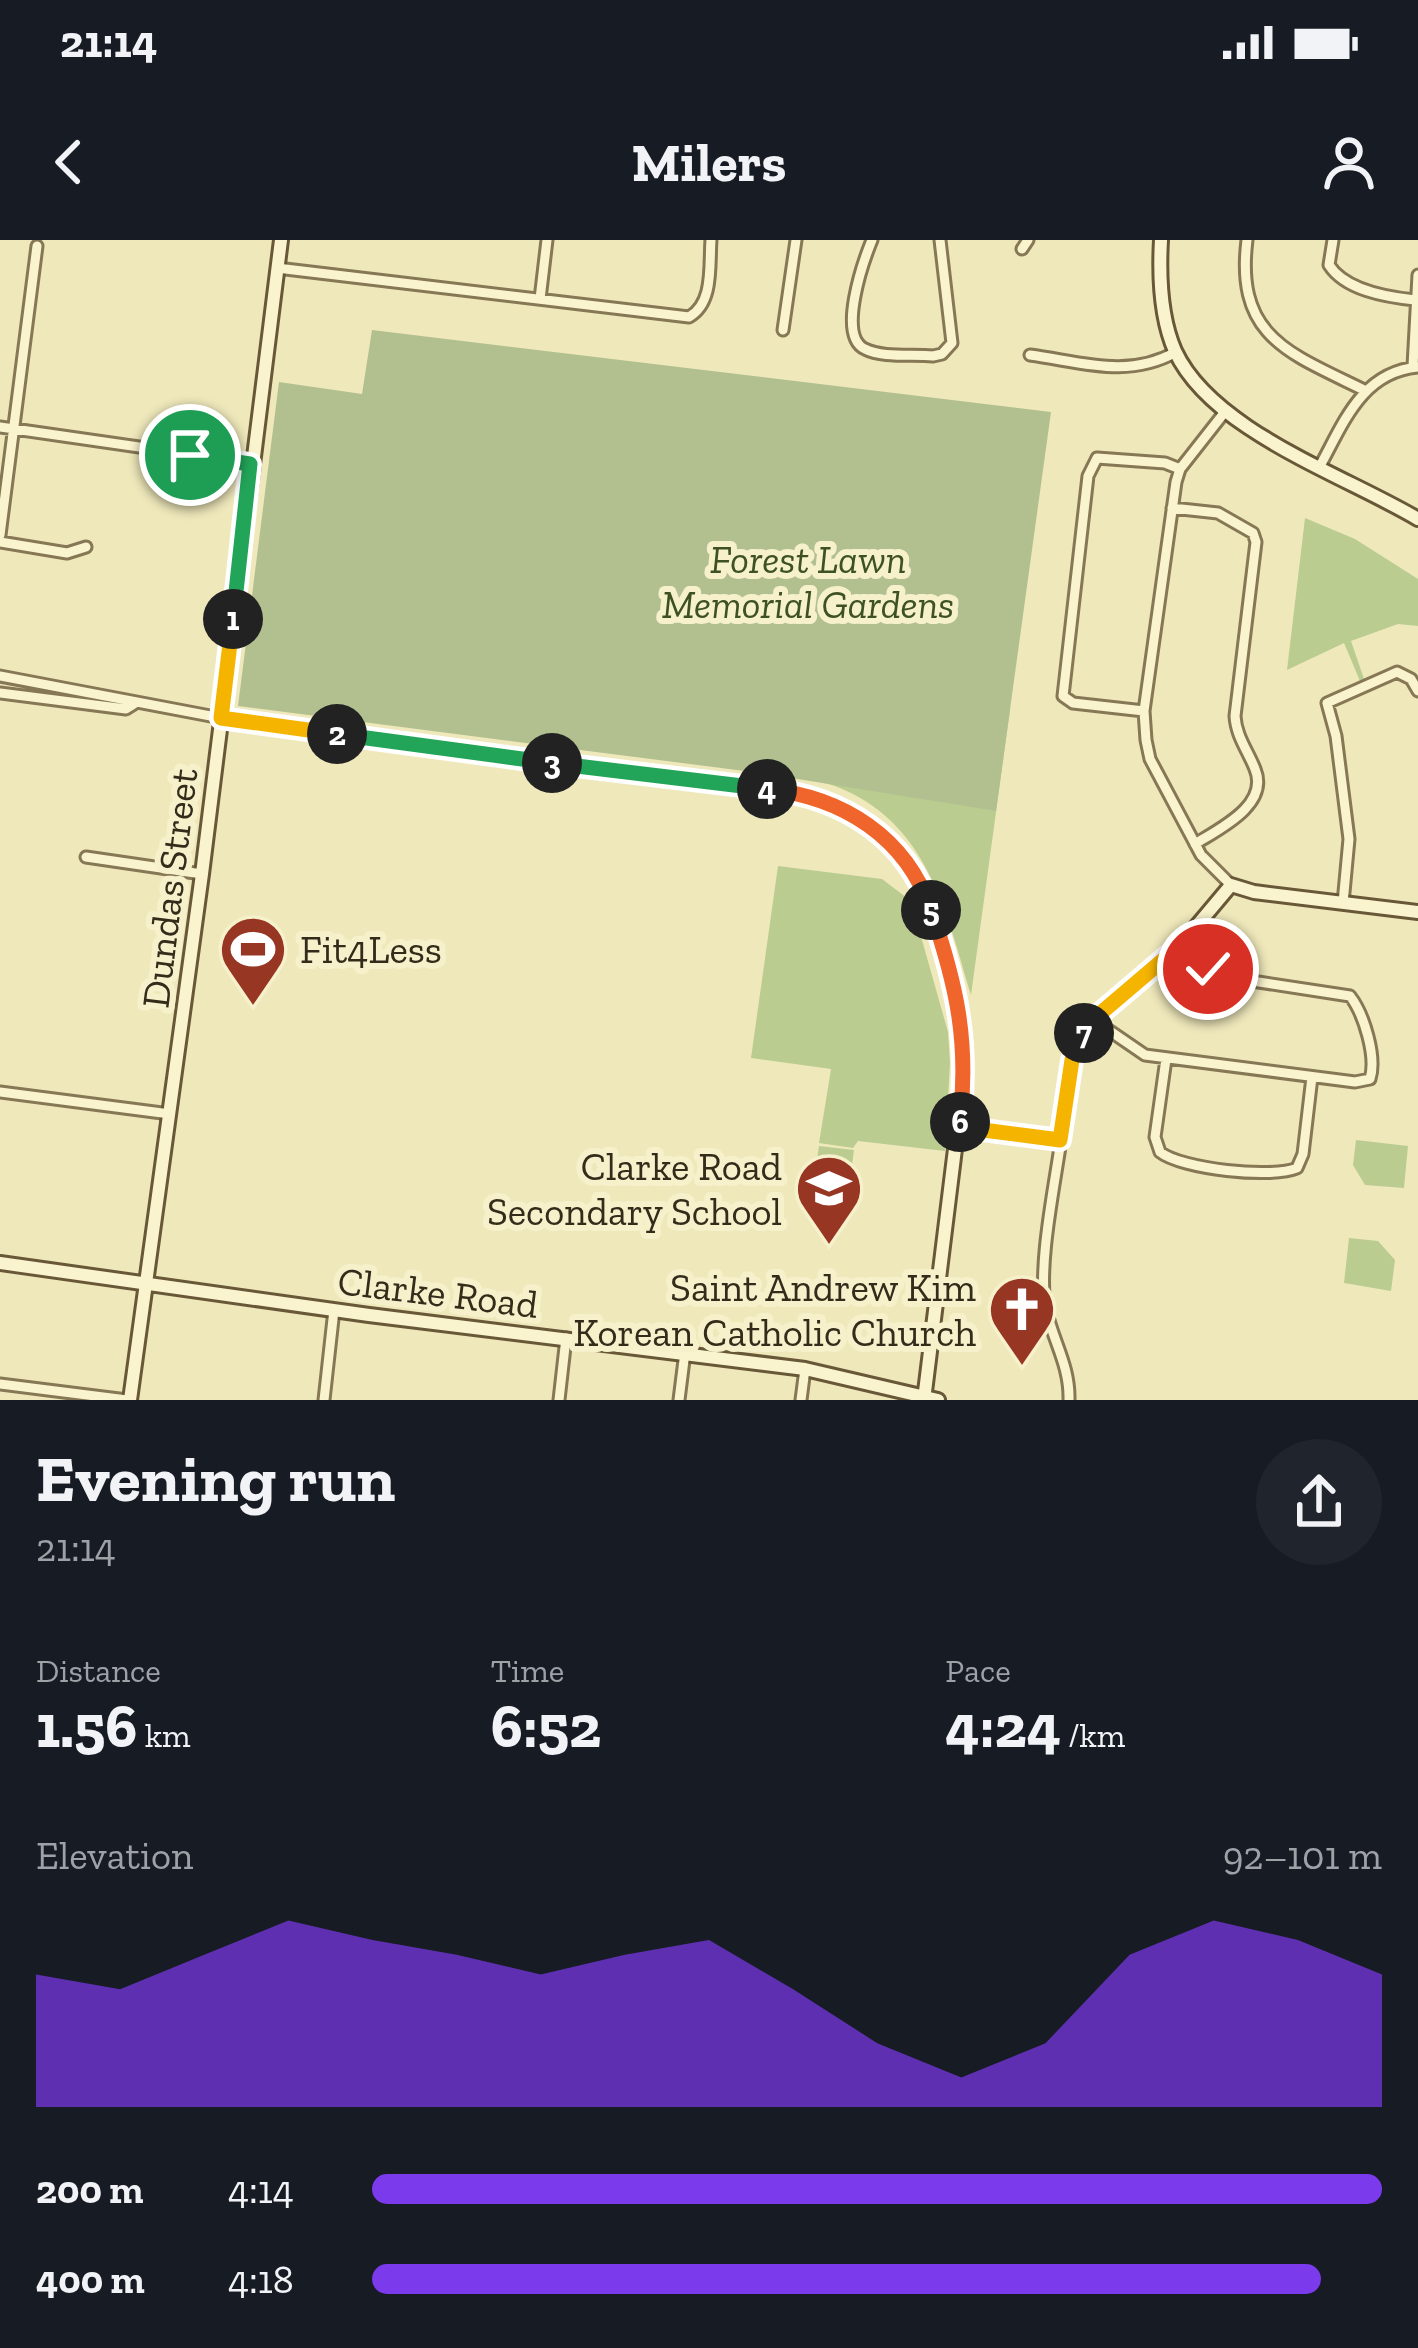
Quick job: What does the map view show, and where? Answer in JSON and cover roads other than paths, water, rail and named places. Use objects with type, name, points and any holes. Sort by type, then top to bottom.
[{"type":"street","name":"Dundas Street","points":[[128,1400],[148,1284],[281,240]]},
{"type":"street","points":[[540,299],[547,240]]},
{"type":"street","points":[[277,268],[689,317],[700,311],[706,298],[711,240]]},
{"type":"street","points":[[783,330],[796,240]]},
{"type":"street","points":[[872,240],[857,286],[854,339],[868,351],[933,356],[952,343],[940,240]]},
{"type":"street","points":[[1162,240],[1164,313],[1176,352],[1224,412],[1418,518]]},
{"type":"street","points":[[1246,240],[1243,272],[1259,324],[1299,358],[1364,390]]},
{"type":"street","points":[[1333,240],[1329,265],[1337,278],[1376,294],[1414,300]]},
{"type":"street","points":[[38,246],[0,538],[67,553],[86,547]]},
{"type":"street","points":[[1319,466],[1364,390],[1391,373],[1416,367],[1418,274]]},
{"type":"street","points":[[1030,355],[1119,370],[1159,362],[1176,352]]},
{"type":"street","points":[[1224,412],[1180,469],[1144,711],[1150,759],[1195,844],[1216,874],[1231,885],[1418,912]]},
{"type":"street","points":[[0,427],[250,464]]},
{"type":"street","points":[[1144,711],[1073,703],[1063,696],[1088,476],[1097,458],[1166,463],[1180,469]]},
{"type":"street","points":[[1172,508],[1218,514],[1253,533],[1256,542],[1235,716],[1236,729],[1259,776],[1257,791],[1240,817],[1195,844]]},
{"type":"street","points":[[1342,903],[1349,839],[1336,736],[1327,703],[1397,672],[1411,679],[1418,691]]},
{"type":"street","points":[[0,676],[221,718],[776,790],[810,796],[862,819],[910,865],[937,930],[963,1028],[960,1127],[929,1399]]},
{"type":"street","points":[[0,693],[126,709],[134,704]]},
{"type":"street","points":[[86,857],[202,874]]},
{"type":"street","points":[[1069,1400],[1064,1357],[1045,1292],[1072,1060],[1094,1020],[1183,943],[1231,885]]},
{"type":"street","points":[[1094,1020],[1145,1055],[1312,1077],[1370,1079],[1372,1062],[1357,1005],[1350,996],[1226,976],[1208,969],[1183,943]]},
{"type":"street","points":[[1166,1058],[1155,1137],[1160,1152],[1180,1162],[1273,1175],[1297,1168],[1304,1154],[1312,1077]]},
{"type":"street","points":[[0,1092],[170,1114]]},
{"type":"street","points":[[960,1127],[1060,1140]]},
{"type":"street","name":"Clarke Road","points":[[0,1263],[805,1369],[929,1399]]},
{"type":"street","points":[[324,1400],[334,1310]]},
{"type":"street","points":[[559,1400],[566,1338]]},
{"type":"street","points":[[679,1400],[685,1352]]},
{"type":"street","points":[[801,1400],[805,1369]]},
{"type":"street","points":[[0,1384],[128,1400]]},
{"type":"place","name":"Fit4Less","points":[[253,1008]]},
{"type":"place","name":"Clarke Road Secondary School","points":[[829,1247]]},
{"type":"place","name":"Saint Andrew Kim Korean Catholic Church","points":[[1022,1368]]},
{"type":"park label","name":"Forest Lawn Memorial Gardens","points":[[808,582]]}]
